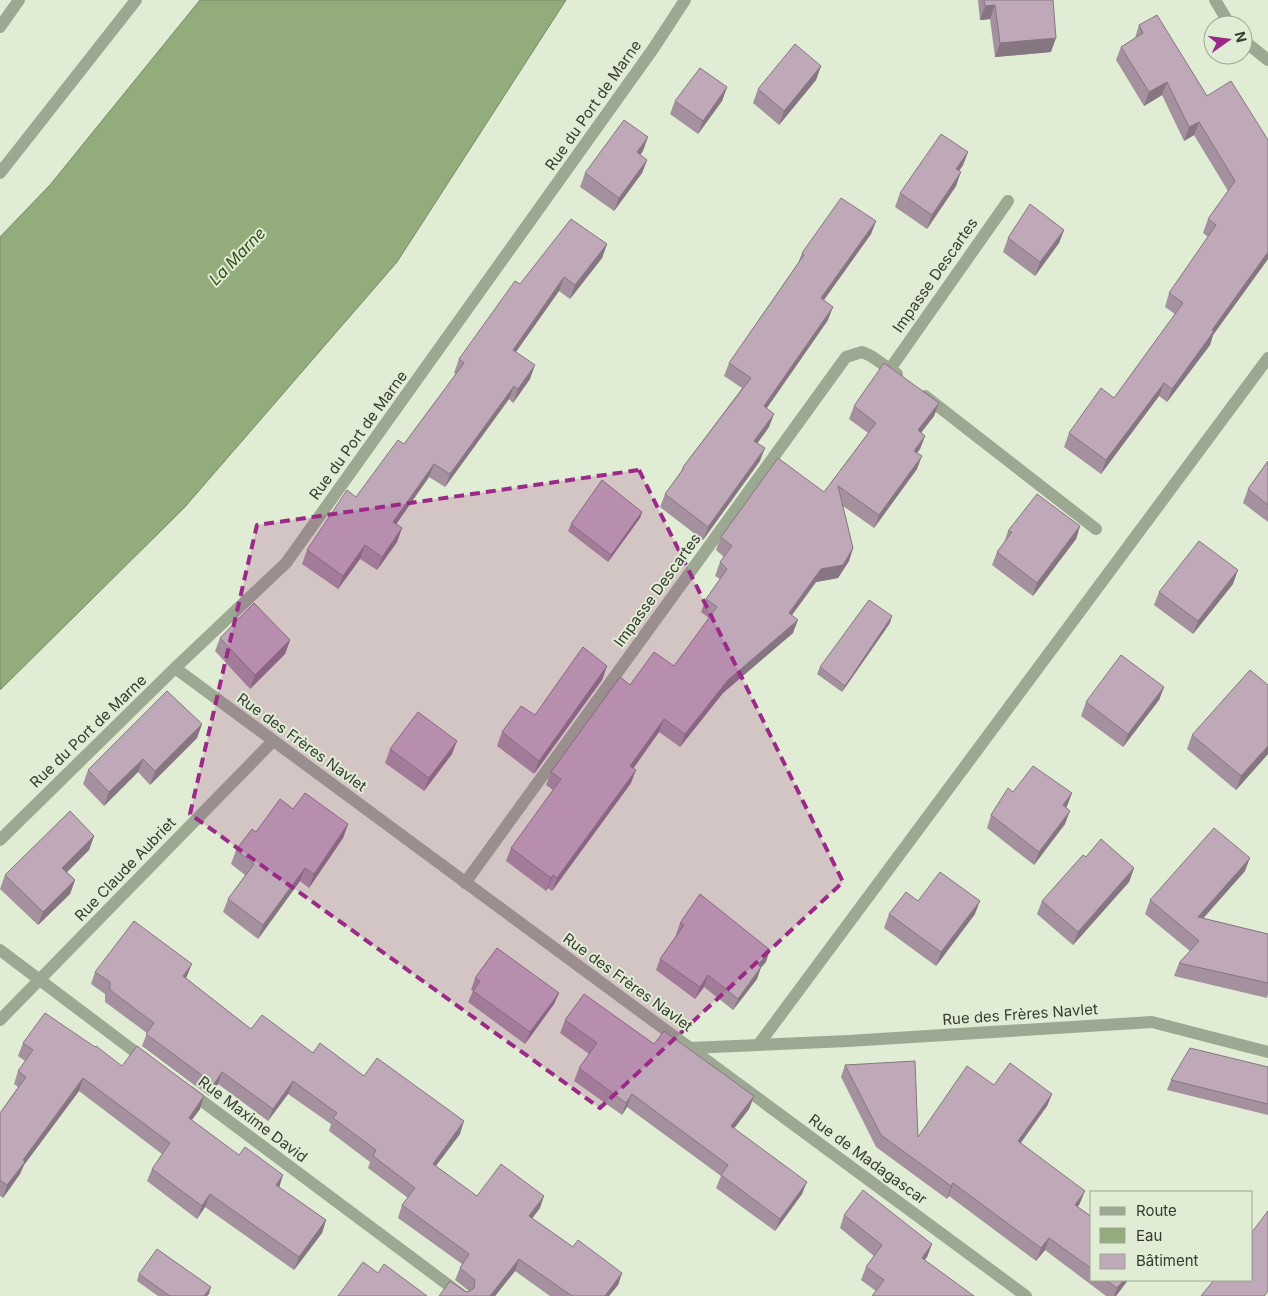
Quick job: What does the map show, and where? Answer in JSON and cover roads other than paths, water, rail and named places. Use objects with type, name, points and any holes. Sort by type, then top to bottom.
[{"type":"street","points":[[0,27],[19,0]]},
{"type":"street","points":[[0,173],[136,0]]},
{"type":"street","name":"Rue du Port de Marne","points":[[0,840],[175,668],[286,564],[653,49],[684,0]]},
{"type":"street","points":[[1215,0],[1224,15]]},
{"type":"street","points":[[1253,48],[1268,60]]},
{"type":"street","name":"Impasse Descartes","points":[[890,369],[1008,201]]},
{"type":"street","name":"Impasse Descartes","points":[[465,883],[846,357],[862,352],[890,369],[1096,529]]},
{"type":"street","points":[[759,1044],[1268,358]]},
{"type":"street","name":"Rue des Frères Navlet","points":[[175,668],[690,1048],[848,1041],[1152,1022],[1268,1052]]},
{"type":"street","name":"Rue Claude Aubriet","points":[[0,1020],[273,741]]},
{"type":"street","points":[[0,950],[160,1070]]},
{"type":"street","name":"Rue de Madagascar","points":[[690,1048],[1026,1296]]},
{"type":"street","name":"Rue Maxime David","points":[[183,1087],[463,1296]]},
{"type":"water","name":"La Marne","points":[[200,0],[566,0],[397,262],[184,508],[0,690],[0,237],[50,185]]}]
